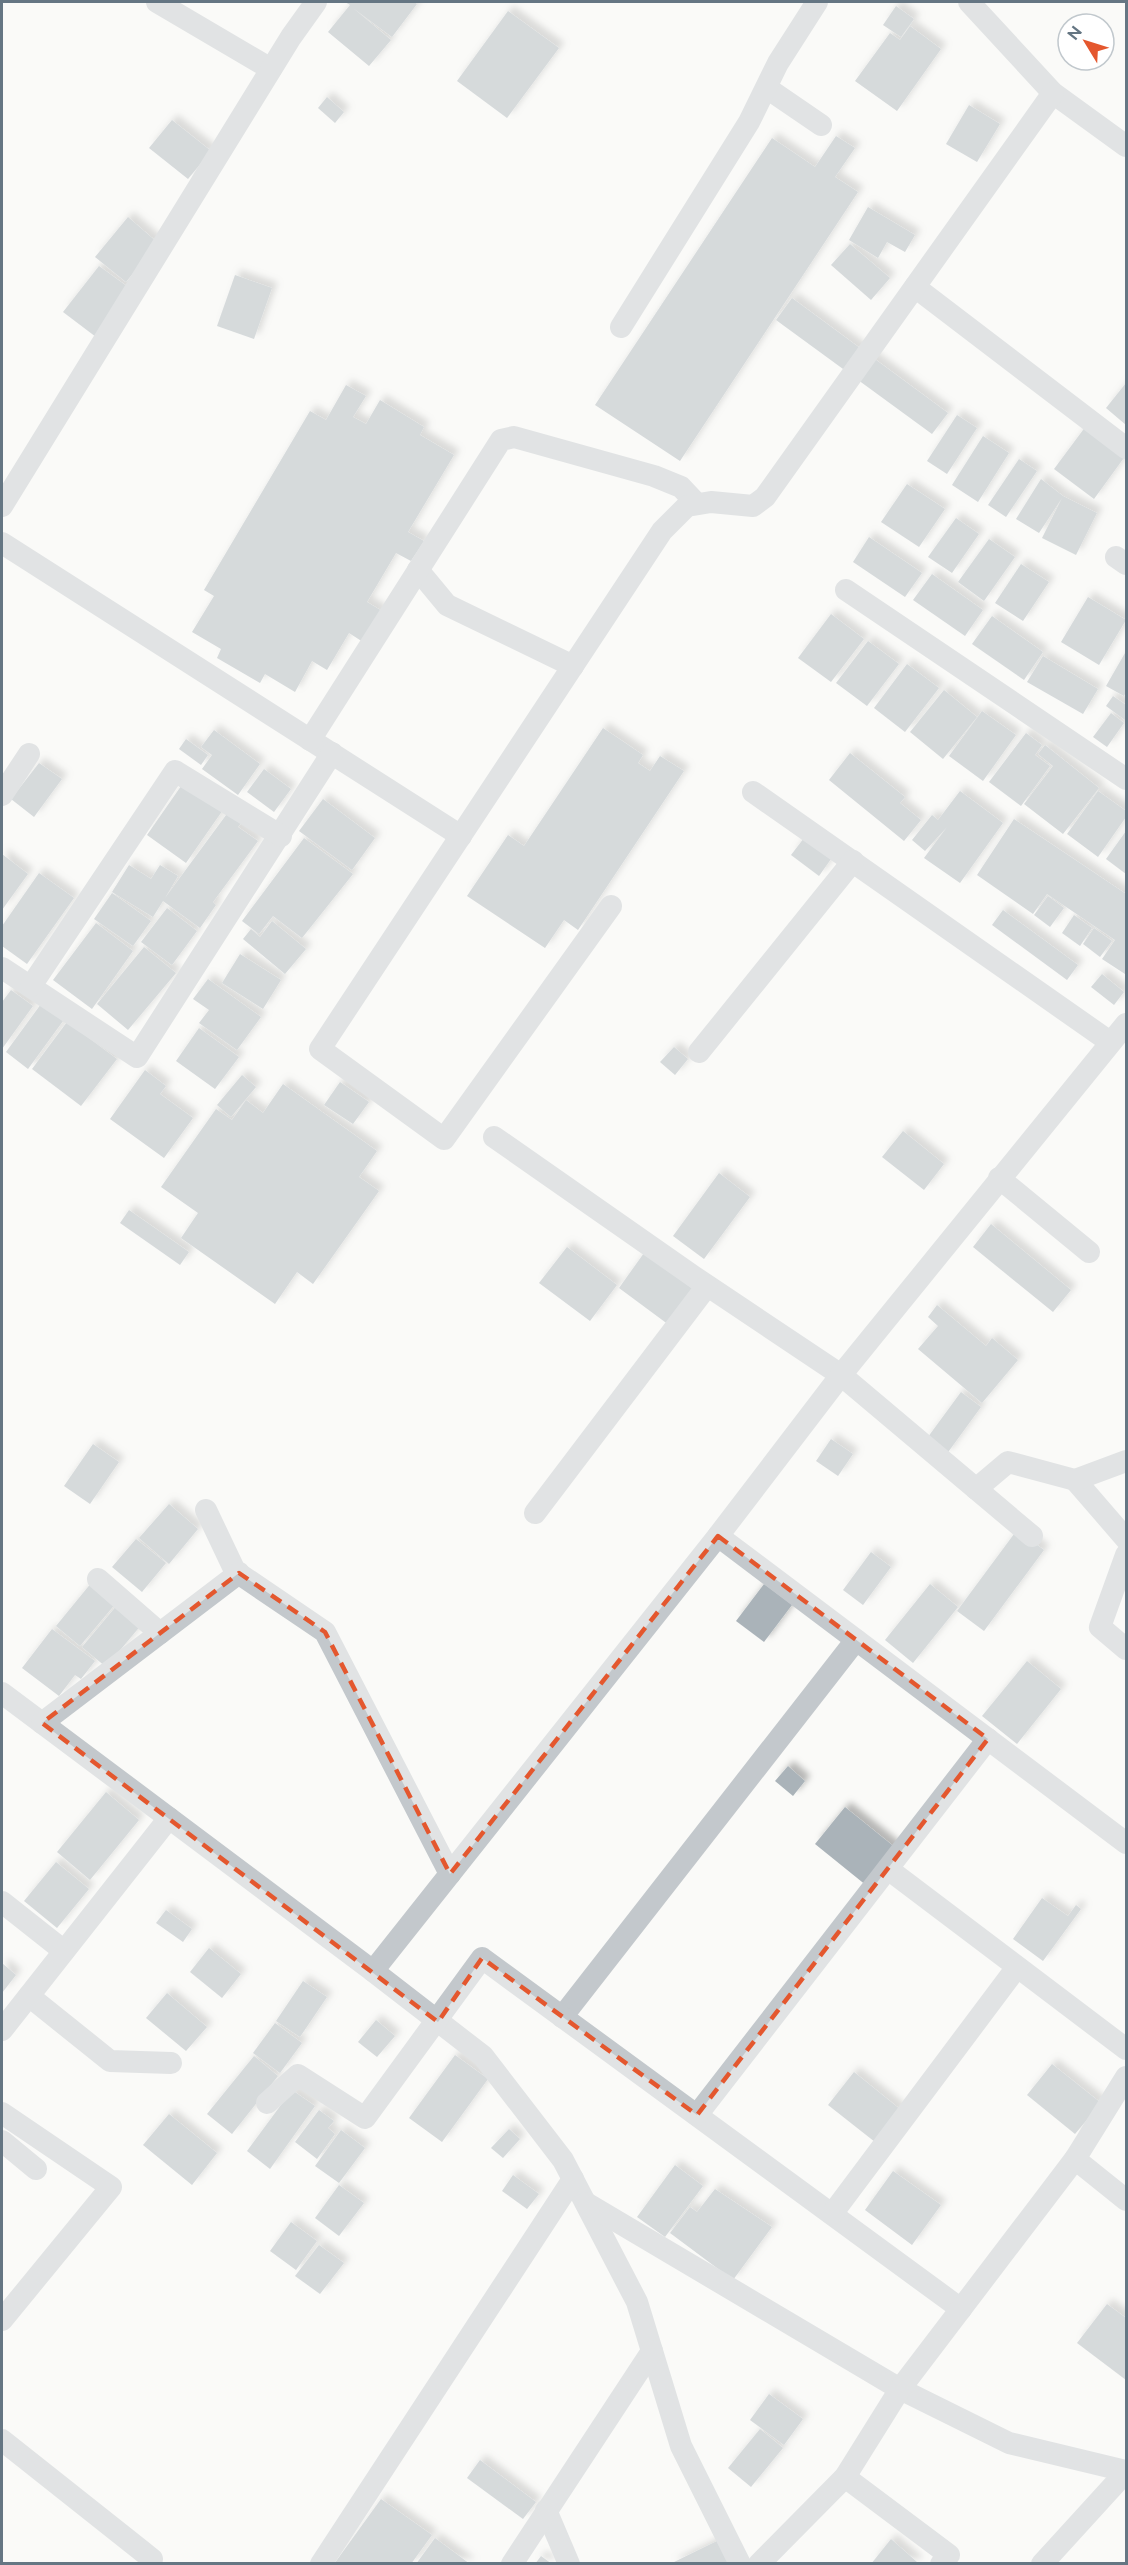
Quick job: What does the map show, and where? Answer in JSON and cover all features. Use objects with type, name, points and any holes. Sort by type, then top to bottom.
[{"type":"street","points":[[157,2],[271,69]]},
{"type":"street","points":[[2,506],[271,69],[316,2]]},
{"type":"street","points":[[621,327],[749,122],[778,63],[817,2]]},
{"type":"street","points":[[969,2],[1053,93],[1126,146]]},
{"type":"street","points":[[767,88],[821,125]]},
{"type":"street","points":[[611,906],[444,1139],[320,1049],[662,531],[687,506],[711,502],[753,506],[765,497],[1053,93]]},
{"type":"street","points":[[915,287],[1126,448]]},
{"type":"street","points":[[310,740],[501,440],[514,437],[654,476],[681,487],[697,504]]},
{"type":"street","points":[[2,543],[461,836]]},
{"type":"street","points":[[417,570],[447,605],[573,666]]},
{"type":"street","points":[[846,590],[1126,779]]},
{"type":"street","points":[[2,968],[136,1057],[332,753]]},
{"type":"street","points":[[2,795],[29,754]]},
{"type":"street","points":[[31,986],[175,771],[280,836]]},
{"type":"street","points":[[753,792],[1110,1042]]},
{"type":"street","points":[[699,1052],[853,861]]},
{"type":"street","points":[[373,1971],[718,1536],[841,1375],[1126,1024]]},
{"type":"street","points":[[494,1137],[708,1286],[841,1375],[1032,1536]]},
{"type":"street","points":[[999,1178],[1089,1252]]},
{"type":"street","points":[[534,1513],[708,1286]]},
{"type":"street","points":[[1075,1480],[1126,1461]]},
{"type":"street","points":[[976,1489],[1008,1462],[1075,1480],[1126,1539]]},
{"type":"street","points":[[206,1510],[235,1571],[325,1632],[450,1874]]},
{"type":"street","points":[[718,1536],[988,1739],[1123,1834]]},
{"type":"street","points":[[1126,1556],[1100,1627],[1126,1649]]},
{"type":"street","points":[[42,1723],[239,1574]]},
{"type":"street","points":[[98,1579],[160,1633]]},
{"type":"street","points":[[562,2017],[856,1640]]},
{"type":"street","points":[[2,1693],[483,2056],[563,2160],[638,2302],[681,2446],[740,2564]]},
{"type":"street","points":[[697,2115],[988,1739]]},
{"type":"street","points":[[2,2030],[169,1818]]},
{"type":"street","points":[[888,1869],[1126,2049]]},
{"type":"street","points":[[2,1902],[64,1951]]},
{"type":"street","points":[[267,2103],[298,2075],[365,2118],[438,2022],[482,1958],[961,2309]]},
{"type":"street","points":[[832,2214],[1017,1967]]},
{"type":"street","points":[[29,1996],[110,2061],[171,2063]]},
{"type":"street","points":[[759,2564],[845,2477],[900,2389],[1075,2159],[1126,2077]]},
{"type":"street","points":[[2,2113],[111,2187],[2,2320]]},
{"type":"street","points":[[2,2141],[36,2169]]},
{"type":"street","points":[[1075,2159],[1126,2200]]},
{"type":"street","points":[[321,2564],[573,2179]]},
{"type":"street","points":[[585,2202],[900,2389],[1009,2443],[1126,2471],[1042,2564]]},
{"type":"street","points":[[512,2564],[652,2351]]},
{"type":"street","points":[[2,2440],[152,2559]]},
{"type":"street","points":[[845,2477],[949,2555],[941,2564]]},
{"type":"street","points":[[546,2510],[569,2564]]},
{"type":"highlighted area","points":[[718,1536],[988,1739],[697,2115],[482,1958],[438,2022],[42,1723],[239,1573],[325,1632],[450,1874]]},
{"type":"building","points":[[345,2],[414,2],[417,4],[392,37],[353,8],[391,40],[369,66],[328,32],[350,5]]},
{"type":"building","points":[[896,6],[914,19],[901,37],[883,25]]},
{"type":"building","points":[[508,11],[559,48],[507,118],[457,81]]},
{"type":"building","points":[[910,26],[941,49],[897,111],[855,81],[890,33],[900,40]]},
{"type":"building","points":[[327,97],[344,112],[335,123],[318,108]]},
{"type":"building","points":[[969,105],[1000,124],[977,162],[946,144]]},
{"type":"building","points":[[172,120],[211,151],[188,179],[149,148]]},
{"type":"building","points":[[836,136],[855,148],[835,177],[858,192],[680,461],[595,405],[772,138],[815,167]]},
{"type":"building","points":[[868,207],[915,235],[905,252],[887,242],[878,258],[849,240]]},
{"type":"building","points":[[128,217],[158,243],[126,282],[95,257]]},
{"type":"building","points":[[850,244],[890,278],[871,300],[831,265]]},
{"type":"building","points":[[99,266],[132,290],[96,337],[63,312]]},
{"type":"building","points":[[235,275],[272,288],[254,339],[217,326]]},
{"type":"building","points":[[792,298],[948,413],[932,434],[776,320]]},
{"type":"building","points":[[1126,383],[1126,425],[1106,408]]},
{"type":"building","points":[[346,385],[366,396],[353,417],[366,424],[380,400],[424,427],[420,435],[454,455],[408,532],[424,541],[411,561],[396,553],[367,602],[382,611],[363,642],[349,633],[327,670],[312,661],[295,692],[265,674],[260,683],[217,658],[221,649],[192,632],[214,596],[204,590],[310,411],[326,420]]},
{"type":"building","points":[[957,415],[977,428],[947,474],[927,461]]},
{"type":"building","points":[[1086,426],[1126,455],[1094,499],[1054,469]]},
{"type":"building","points":[[983,436],[1009,453],[978,502],[952,485]]},
{"type":"building","points":[[1019,459],[1037,471],[1006,517],[988,505]]},
{"type":"building","points":[[1041,479],[1063,496],[1097,513],[1076,555],[1042,538],[1062,498],[1039,533],[1016,519]]},
{"type":"building","points":[[907,484],[945,509],[919,547],[881,522]]},
{"type":"building","points":[[956,518],[979,534],[952,573],[928,557]]},
{"type":"building","points":[[869,537],[922,573],[905,597],[853,562]]},
{"type":"building","points":[[989,539],[1015,557],[984,601],[958,582]]},
{"type":"building","points":[[1021,564],[1049,582],[1023,621],[995,603]]},
{"type":"building","points":[[932,574],[983,610],[965,636],[913,600]]},
{"type":"building","points":[[1088,597],[1126,620],[1099,665],[1061,642]]},
{"type":"building","points":[[831,614],[864,639],[831,682],[798,658]]},
{"type":"building","points":[[992,616],[1043,652],[1024,680],[972,644]]},
{"type":"building","points":[[868,641],[899,664],[867,706],[836,683]]},
{"type":"building","points":[[1125,653],[1126,692],[1124,696],[1106,686]]},
{"type":"building","points":[[1043,656],[1098,689],[1083,714],[1027,682]]},
{"type":"building","points":[[907,664],[939,688],[905,732],[874,708]]},
{"type":"building","points":[[944,690],[977,717],[943,759],[910,732]]},
{"type":"building","points":[[1113,696],[1126,705],[1125,720],[1106,706]]},
{"type":"building","points":[[982,711],[1016,735],[983,781],[949,756]]},
{"type":"building","points":[[1111,713],[1124,723],[1107,747],[1093,737]]},
{"type":"building","points":[[603,728],[643,755],[638,763],[650,771],[660,756],[684,771],[578,930],[564,920],[545,948],[467,896],[508,835],[524,846]]},
{"type":"building","points":[[214,730],[260,764],[238,795],[202,769],[212,755],[201,747]]},
{"type":"building","points":[[1026,733],[1042,745],[1035,755],[1050,766],[1021,806],[989,782]]},
{"type":"building","points":[[186,739],[208,755],[201,765],[179,749]]},
{"type":"building","points":[[1045,745],[1099,788],[1063,834],[1024,804],[1053,766],[1038,754]]},
{"type":"building","points":[[850,753],[905,797],[900,803],[921,820],[904,841],[829,780]]},
{"type":"building","points":[[39,763],[62,779],[34,817],[11,799]]},
{"type":"building","points":[[264,769],[291,789],[274,812],[247,792]]},
{"type":"building","points":[[186,779],[225,807],[186,863],[147,835]]},
{"type":"building","points":[[960,791],[1003,823],[960,883],[924,858],[947,827],[925,851],[912,840],[932,815],[938,820]]},
{"type":"building","points":[[1098,791],[1126,811],[1126,817],[1098,857],[1067,834]]},
{"type":"building","points":[[323,799],[375,838],[352,870],[299,831]]},
{"type":"building","points":[[232,807],[246,817],[238,827],[258,841],[213,902],[216,905],[200,928],[163,901],[153,917],[112,892],[129,865],[151,879],[160,865],[178,876],[165,898]]},
{"type":"building","points":[[1014,819],[1126,894],[1125,974],[1102,959],[1115,940],[1047,894],[1033,914],[977,875]]},
{"type":"building","points":[[1126,831],[1126,874],[1106,859]]},
{"type":"building","points":[[304,838],[353,874],[302,938],[273,916],[259,934],[242,921]]},
{"type":"building","points":[[804,838],[831,859],[819,876],[791,855]]},
{"type":"building","points":[[2,854],[28,874],[2,910]]},
{"type":"building","points":[[39,873],[74,898],[27,964],[2,946],[2,926]]},
{"type":"building","points":[[112,893],[151,921],[133,946],[94,919]]},
{"type":"building","points":[[1048,896],[1064,908],[1050,927],[1034,915]]},
{"type":"building","points":[[167,908],[197,931],[172,965],[141,942]]},
{"type":"building","points":[[1003,910],[1078,965],[1067,980],[992,925]]},
{"type":"building","points":[[1074,915],[1092,928],[1080,946],[1062,933]]},
{"type":"building","points":[[272,921],[306,949],[285,974],[243,939],[251,929],[260,937]]},
{"type":"building","points":[[96,923],[133,951],[92,1009],[53,980]]},
{"type":"building","points":[[1094,928],[1112,941],[1100,957],[1083,944]]},
{"type":"building","points":[[144,947],[176,973],[128,1030],[97,1004]]},
{"type":"building","points":[[240,954],[281,980],[263,1009],[222,983]]},
{"type":"building","points":[[1102,974],[1124,992],[1114,1005],[1091,987]]},
{"type":"building","points":[[208,979],[261,1017],[237,1050],[199,1023],[209,1010],[193,999]]},
{"type":"building","points":[[11,990],[33,1006],[2,1049],[2,1002]]},
{"type":"building","points":[[41,1004],[63,1021],[28,1069],[6,1052]]},
{"type":"building","points":[[67,1022],[117,1059],[81,1106],[32,1069]]},
{"type":"building","points":[[199,1028],[239,1057],[215,1089],[176,1061]]},
{"type":"building","points":[[674,1047],[688,1059],[675,1075],[660,1062]]},
{"type":"building","points":[[145,1070],[166,1086],[160,1094],[193,1118],[164,1158],[110,1119]]},
{"type":"building","points":[[242,1075],[256,1087],[231,1117],[217,1105]]},
{"type":"building","points":[[340,1082],[369,1102],[353,1124],[324,1105]]},
{"type":"building","points":[[283,1084],[377,1151],[359,1177],[379,1191],[313,1284],[297,1272],[275,1304],[181,1238],[198,1213],[161,1187],[216,1109],[232,1120],[246,1100],[263,1113]]},
{"type":"building","points":[[903,1131],[944,1164],[924,1190],[882,1157]]},
{"type":"building","points":[[719,1173],[750,1197],[704,1259],[673,1236]]},
{"type":"building","points":[[129,1210],[189,1252],[180,1265],[120,1223]]},
{"type":"building","points":[[991,1224],[1071,1290],[1053,1312],[973,1247]]},
{"type":"building","points":[[567,1247],[617,1285],[590,1321],[539,1283]]},
{"type":"building","points":[[644,1253],[694,1290],[669,1325],[619,1288]]},
{"type":"building","points":[[937,1305],[986,1346],[992,1338],[1018,1360],[982,1403],[918,1349],[938,1326],[928,1317]]},
{"type":"building","points":[[961,1392],[981,1407],[946,1455],[925,1441]]},
{"type":"building","points":[[831,1439],[853,1454],[838,1476],[816,1461]]},
{"type":"building","points":[[93,1444],[119,1462],[90,1504],[64,1486]]},
{"type":"building","points":[[169,1504],[198,1529],[169,1564],[139,1538]]},
{"type":"building","points":[[1017,1530],[1044,1550],[984,1631],[957,1611]]},
{"type":"building","points":[[136,1539],[166,1563],[142,1592],[112,1567]]},
{"type":"building","points":[[871,1552],[891,1567],[863,1605],[843,1590]]},
{"type":"building","points":[[92,1582],[117,1602],[80,1646],[56,1626]]},
{"type":"building","points":[[764,1584],[792,1605],[764,1642],[736,1621]]},
{"type":"building","points":[[930,1584],[958,1607],[913,1663],[885,1640]]},
{"type":"building","points":[[118,1604],[142,1624],[106,1667],[82,1647]]},
{"type":"building","points":[[52,1629],[95,1661],[81,1679],[75,1675],[59,1696],[22,1668]]},
{"type":"building","points":[[1027,1661],[1061,1689],[1017,1744],[982,1716]]},
{"type":"building","points":[[788,1766],[805,1781],[793,1796],[775,1781]]},
{"type":"building","points":[[106,1792],[139,1820],[90,1880],[57,1852]]},
{"type":"building","points":[[845,1807],[897,1849],[867,1886],[815,1844]]},
{"type":"building","points":[[56,1862],[89,1889],[57,1928],[24,1901]]},
{"type":"building","points":[[1042,1898],[1068,1916],[1076,1905],[1081,1909],[1043,1961],[1013,1939]]},
{"type":"building","points":[[166,1910],[192,1929],[183,1942],[156,1923]]},
{"type":"building","points":[[209,1948],[241,1974],[222,1998],[190,1972]]},
{"type":"building","points":[[2,1963],[16,1975],[2,1993]]},
{"type":"building","points":[[303,1981],[327,1997],[300,2037],[276,2021]]},
{"type":"building","points":[[167,1993],[207,2027],[186,2051],[146,2018]]},
{"type":"building","points":[[376,2020],[395,2036],[377,2057],[358,2042]]},
{"type":"building","points":[[275,2023],[302,2043],[280,2073],[253,2053]]},
{"type":"building","points":[[455,2055],[488,2079],[442,2142],[409,2118]]},
{"type":"building","points":[[254,2056],[278,2076],[232,2134],[207,2114]]},
{"type":"building","points":[[1052,2064],[1101,2103],[1075,2134],[1027,2095]]},
{"type":"building","points":[[854,2072],[901,2110],[875,2142],[828,2105]]},
{"type":"building","points":[[292,2090],[315,2106],[270,2169],[247,2151]]},
{"type":"building","points":[[319,2110],[334,2121],[328,2128],[335,2134],[317,2159],[295,2142]]},
{"type":"building","points":[[169,2114],[217,2153],[192,2185],[143,2145]]},
{"type":"building","points":[[509,2129],[520,2139],[503,2158],[491,2148]]},
{"type":"building","points":[[341,2130],[365,2148],[339,2183],[315,2166]]},
{"type":"building","points":[[675,2165],[703,2186],[665,2237],[637,2217]]},
{"type":"building","points":[[893,2171],[941,2205],[912,2245],[865,2210]]},
{"type":"building","points":[[513,2175],[539,2194],[527,2209],[502,2191]]},
{"type":"building","points":[[339,2185],[364,2203],[339,2236],[315,2218]]},
{"type":"building","points":[[715,2189],[772,2227],[733,2280],[670,2233],[690,2207],[697,2212]]},
{"type":"building","points":[[291,2222],[317,2241],[296,2270],[270,2251]]},
{"type":"building","points":[[319,2245],[344,2263],[320,2294],[295,2276]]},
{"type":"building","points":[[1107,2304],[1126,2318],[1126,2380],[1077,2343]]},
{"type":"building","points":[[769,2394],[803,2419],[784,2445],[750,2420]]},
{"type":"building","points":[[760,2429],[783,2448],[751,2487],[728,2468]]},
{"type":"building","points":[[480,2460],[536,2502],[523,2519],[467,2478]]},
{"type":"building","points":[[381,2499],[432,2535],[411,2564],[334,2564]]},
{"type":"building","points":[[435,2538],[470,2564],[416,2564]]},
{"type":"building","points":[[891,2539],[917,2562],[916,2564],[871,2564]]},
{"type":"building","points":[[719,2540],[730,2564],[670,2564]]},
{"type":"building","points":[[541,2556],[552,2564],[535,2564]]}]
